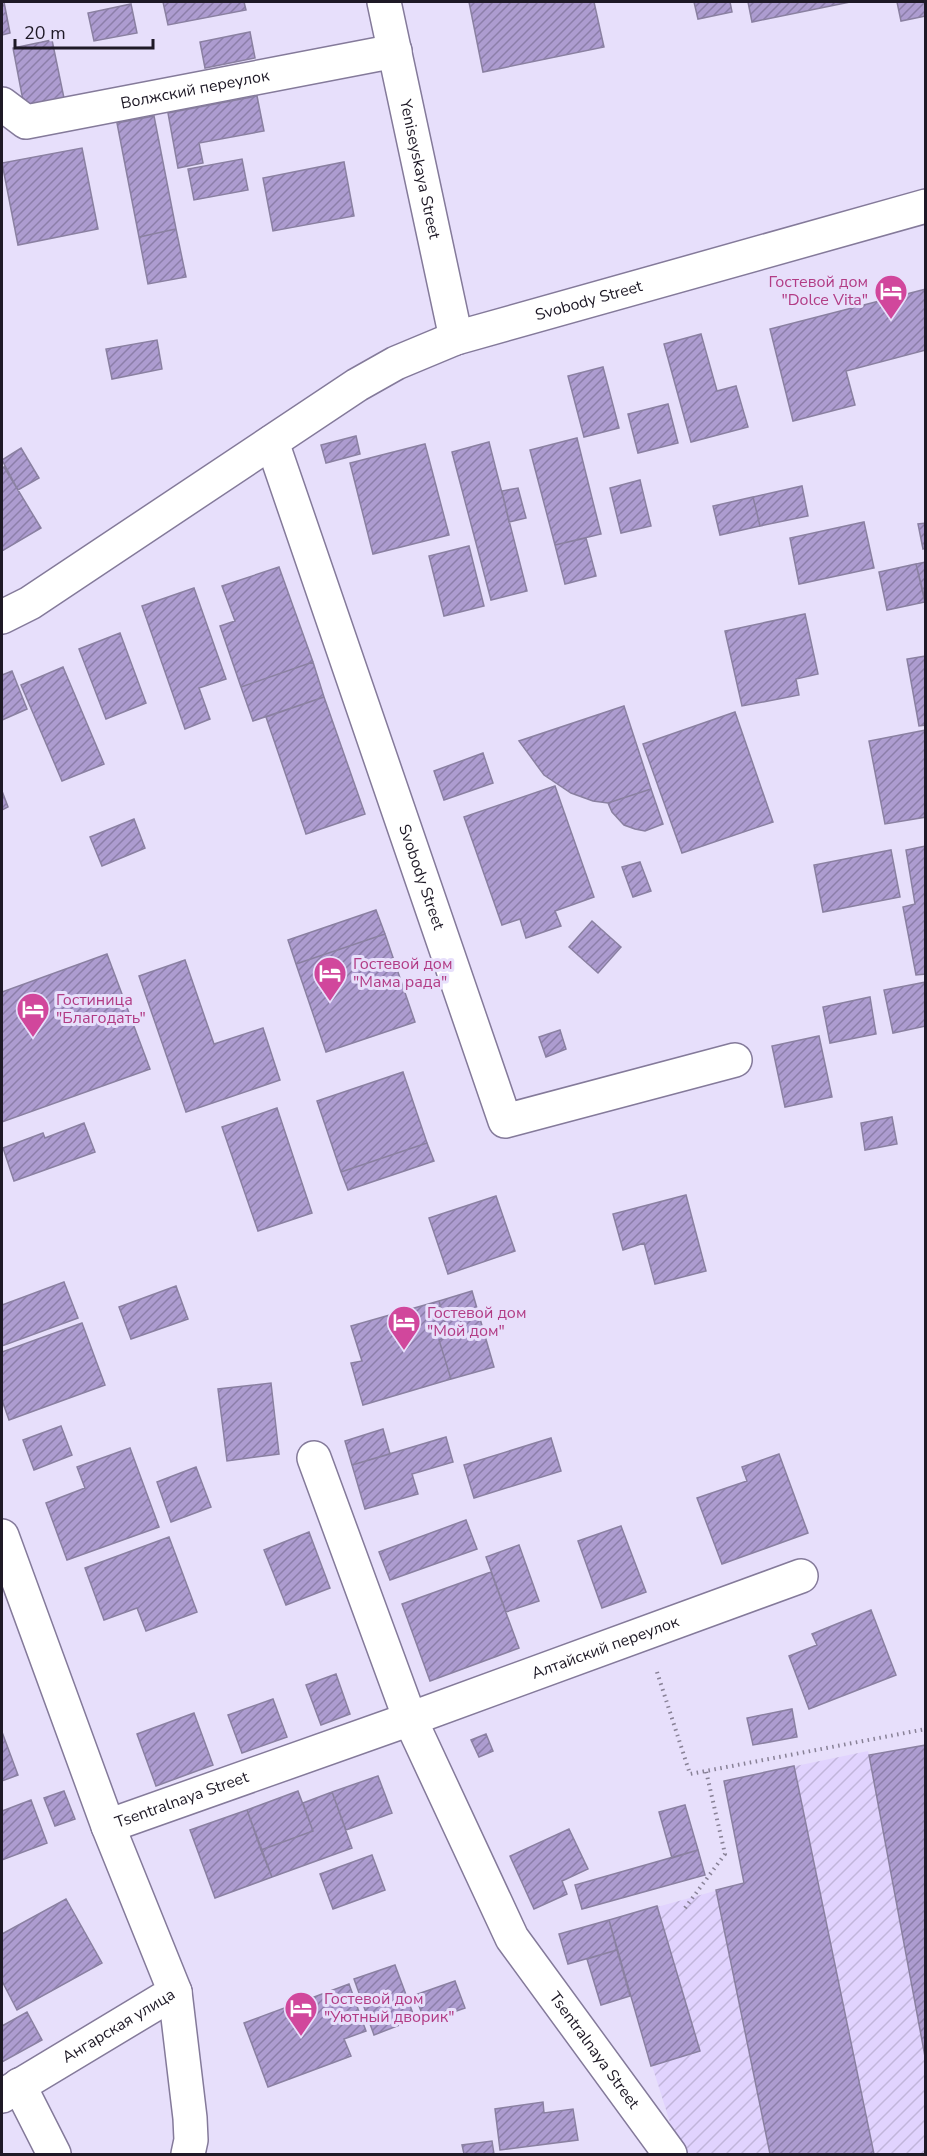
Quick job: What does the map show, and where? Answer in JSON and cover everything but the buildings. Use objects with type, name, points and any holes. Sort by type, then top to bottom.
[{"type":"street","name":"Yeniseyskaya Street","points":[[384,2],[456,338]]},
{"type":"street","name":"Волжский переулок","points":[[2,104],[26,122],[395,51]]},
{"type":"street","name":"Svobody Street","points":[[2,616],[30,603],[357,385],[396,363],[456,338],[926,206]]},
{"type":"street","name":"Svobody Street","points":[[272,442],[505,1121],[735,1060]]},
{"type":"street","name":"Tsentralnaya Street","points":[[314,1458],[410,1719],[512,1938],[670,2154]]},
{"type":"street","name":"Tsentralnaya Street","points":[[2,1536],[108,1826],[410,1719]]},
{"type":"street","name":"Алтайский переулок","points":[[410,1719],[801,1576]]},
{"type":"street","name":"Ангарская улица","points":[[10,2090],[175,1992],[108,1826]]},
{"type":"street","points":[[175,1992],[190,2118],[191,2140],[188,2154]]},
{"type":"street","points":[[10,2090],[54,2154]]},
{"type":"path","points":[[644,1633],[690,1774],[926,1729]]},
{"type":"path","points":[[685,1908],[724,1854],[706,1771]]},
{"type":"shaded area","points":[[925,1745],[925,2154],[680,2154],[630,1996],[601,2005],[587,1959],[568,1964],[559,1934],[744,1883],[724,1781],[868,1751],[869,1755]]},
{"type":"place","name":"Гостевой дом \"Dolce Vita\"","points":[[891,320]]},
{"type":"place","name":"Гостевой дом \"Мама рада\"","points":[[330,1002]]},
{"type":"place","name":"Гостиница \"Благодать\"","points":[[33,1038]]},
{"type":"place","name":"Гостевой дом \"Мой дом\"","points":[[404,1351]]},
{"type":"place","name":"Гостевой дом \"Уютный дворик\"","points":[[301,2037]]}]
